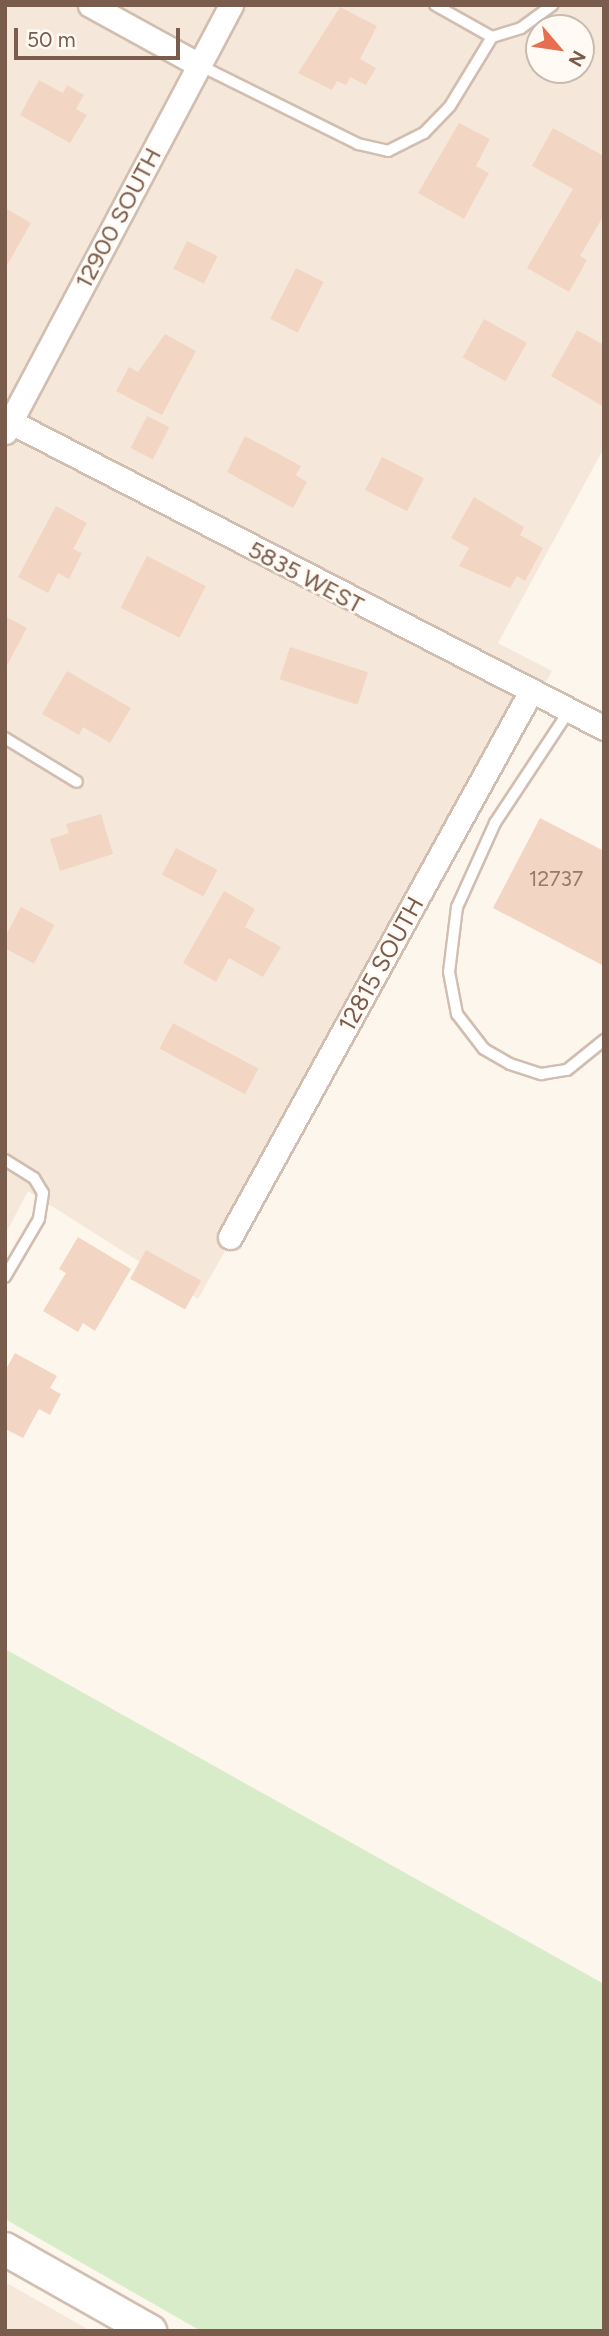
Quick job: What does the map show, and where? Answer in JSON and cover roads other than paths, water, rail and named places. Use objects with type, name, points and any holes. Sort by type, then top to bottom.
[{"type":"main road","points":[[5,2249],[150,2331]]},
{"type":"street","points":[[90,5],[199,65]]},
{"type":"street","name":"12900 SOUTH","points":[[8,427],[231,5]]},
{"type":"street","name":"5835 WEST","points":[[8,427],[604,728]]},
{"type":"street","name":"12815 SOUTH","points":[[230,1237],[531,691]]},
{"type":"lane","points":[[435,5],[492,37]]},
{"type":"lane","points":[[199,65],[358,144],[388,151],[425,133],[450,106],[492,37],[521,28],[553,5]]},
{"type":"lane","points":[[569,711],[490,834],[457,907],[449,972],[457,1014],[484,1049],[510,1064],[541,1074],[567,1070],[604,1040]]},
{"type":"lane","points":[[5,738],[78,782]]},
{"type":"lane","points":[[5,1160],[34,1178],[43,1193],[38,1219],[5,1277]]}]
